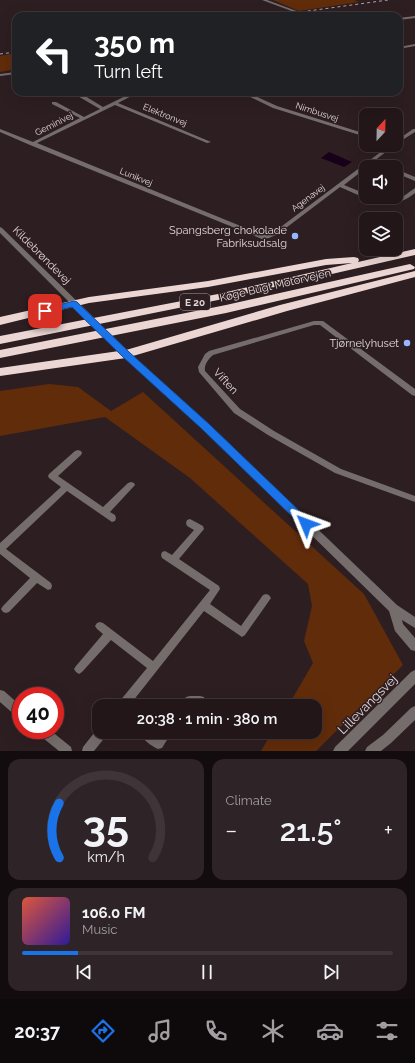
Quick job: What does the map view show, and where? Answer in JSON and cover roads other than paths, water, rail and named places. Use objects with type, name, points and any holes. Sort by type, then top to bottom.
[{"type":"highway","name":"Køge Bugt Motorvejen","points":[[0,340],[218,297],[415,252]]},
{"type":"highway","points":[[0,322],[74,304],[208,284],[326,262],[389,258]]},
{"type":"highway","name":"Køge Bugt Motorvejen","points":[[0,354],[226,309],[415,266]]},
{"type":"highway","points":[[0,372],[126,354],[284,308],[415,274]]},
{"type":"street","points":[[264,0],[297,12]]},
{"type":"street","points":[[403,18],[415,17]]},
{"type":"street","points":[[403,47],[415,45]]},
{"type":"street","points":[[0,75],[12,74]]},
{"type":"street","points":[[81,96],[103,109]]},
{"type":"street","name":"Geminivej","points":[[32,144],[129,96]]},
{"type":"street","name":"Nimbusvej","points":[[251,96],[275,107],[359,134]]},
{"type":"street","name":"Geminivej","points":[[54,103],[83,118]]},
{"type":"street","name":"Elektronvej","points":[[114,103],[209,142]]},
{"type":"street","name":"Lunikvej","points":[[0,130],[255,235],[267,237]]},
{"type":"street","points":[[403,138],[415,130]]},
{"type":"street","name":"Agenavej","points":[[374,160],[384,152]]},
{"type":"street","name":"Agenavej","points":[[267,237],[276,234],[359,171]]},
{"type":"street","points":[[403,174],[415,179]]},
{"type":"street","name":"Agenavej","points":[[340,185],[359,193]]},
{"type":"street","name":"Agenavej","points":[[403,198],[415,190]]},
{"type":"street","name":"Kildebrøndevej","points":[[0,229],[113,342],[206,427],[393,608],[415,623]]},
{"type":"street","name":"Viften","points":[[415,393],[321,323],[314,323],[211,353],[207,356],[201,367],[202,372],[237,411],[271,434],[338,471],[415,499]]},
{"type":"street","points":[[78,453],[52,476],[112,518]]},
{"type":"street","points":[[104,512],[131,485]]},
{"type":"street","points":[[48,586],[0,548],[67,486]]},
{"type":"street","points":[[173,560],[200,529],[190,523]]},
{"type":"street","points":[[129,699],[216,590],[165,555]]},
{"type":"street","points":[[6,609],[36,578]]},
{"type":"street","points":[[203,605],[242,632],[266,598]]},
{"type":"street","points":[[393,608],[399,628],[415,646]]},
{"type":"street","points":[[100,626],[154,668]]},
{"type":"street","points":[[79,669],[110,634]]},
{"type":"street","name":"Lillevangsvej","points":[[339,751],[415,676]]},
{"type":"street","points":[[0,695],[12,705]]},
{"type":"street","points":[[371,751],[387,739],[415,712]]},
{"type":"street","points":[[53,739],[67,751]]},
{"type":"street","points":[[87,751],[96,739]]},
{"type":"street","points":[[152,739],[158,744],[162,739]]},
{"type":"railway","points":[[301,12],[388,0]]},
{"type":"railway","points":[[0,54],[12,52]]},
{"type":"place","name":"Spangsberg chokolade Fabriksudsalg","points":[[295,236]]},
{"type":"place","name":"Tjørnelyhuset","points":[[407,343]]}]
